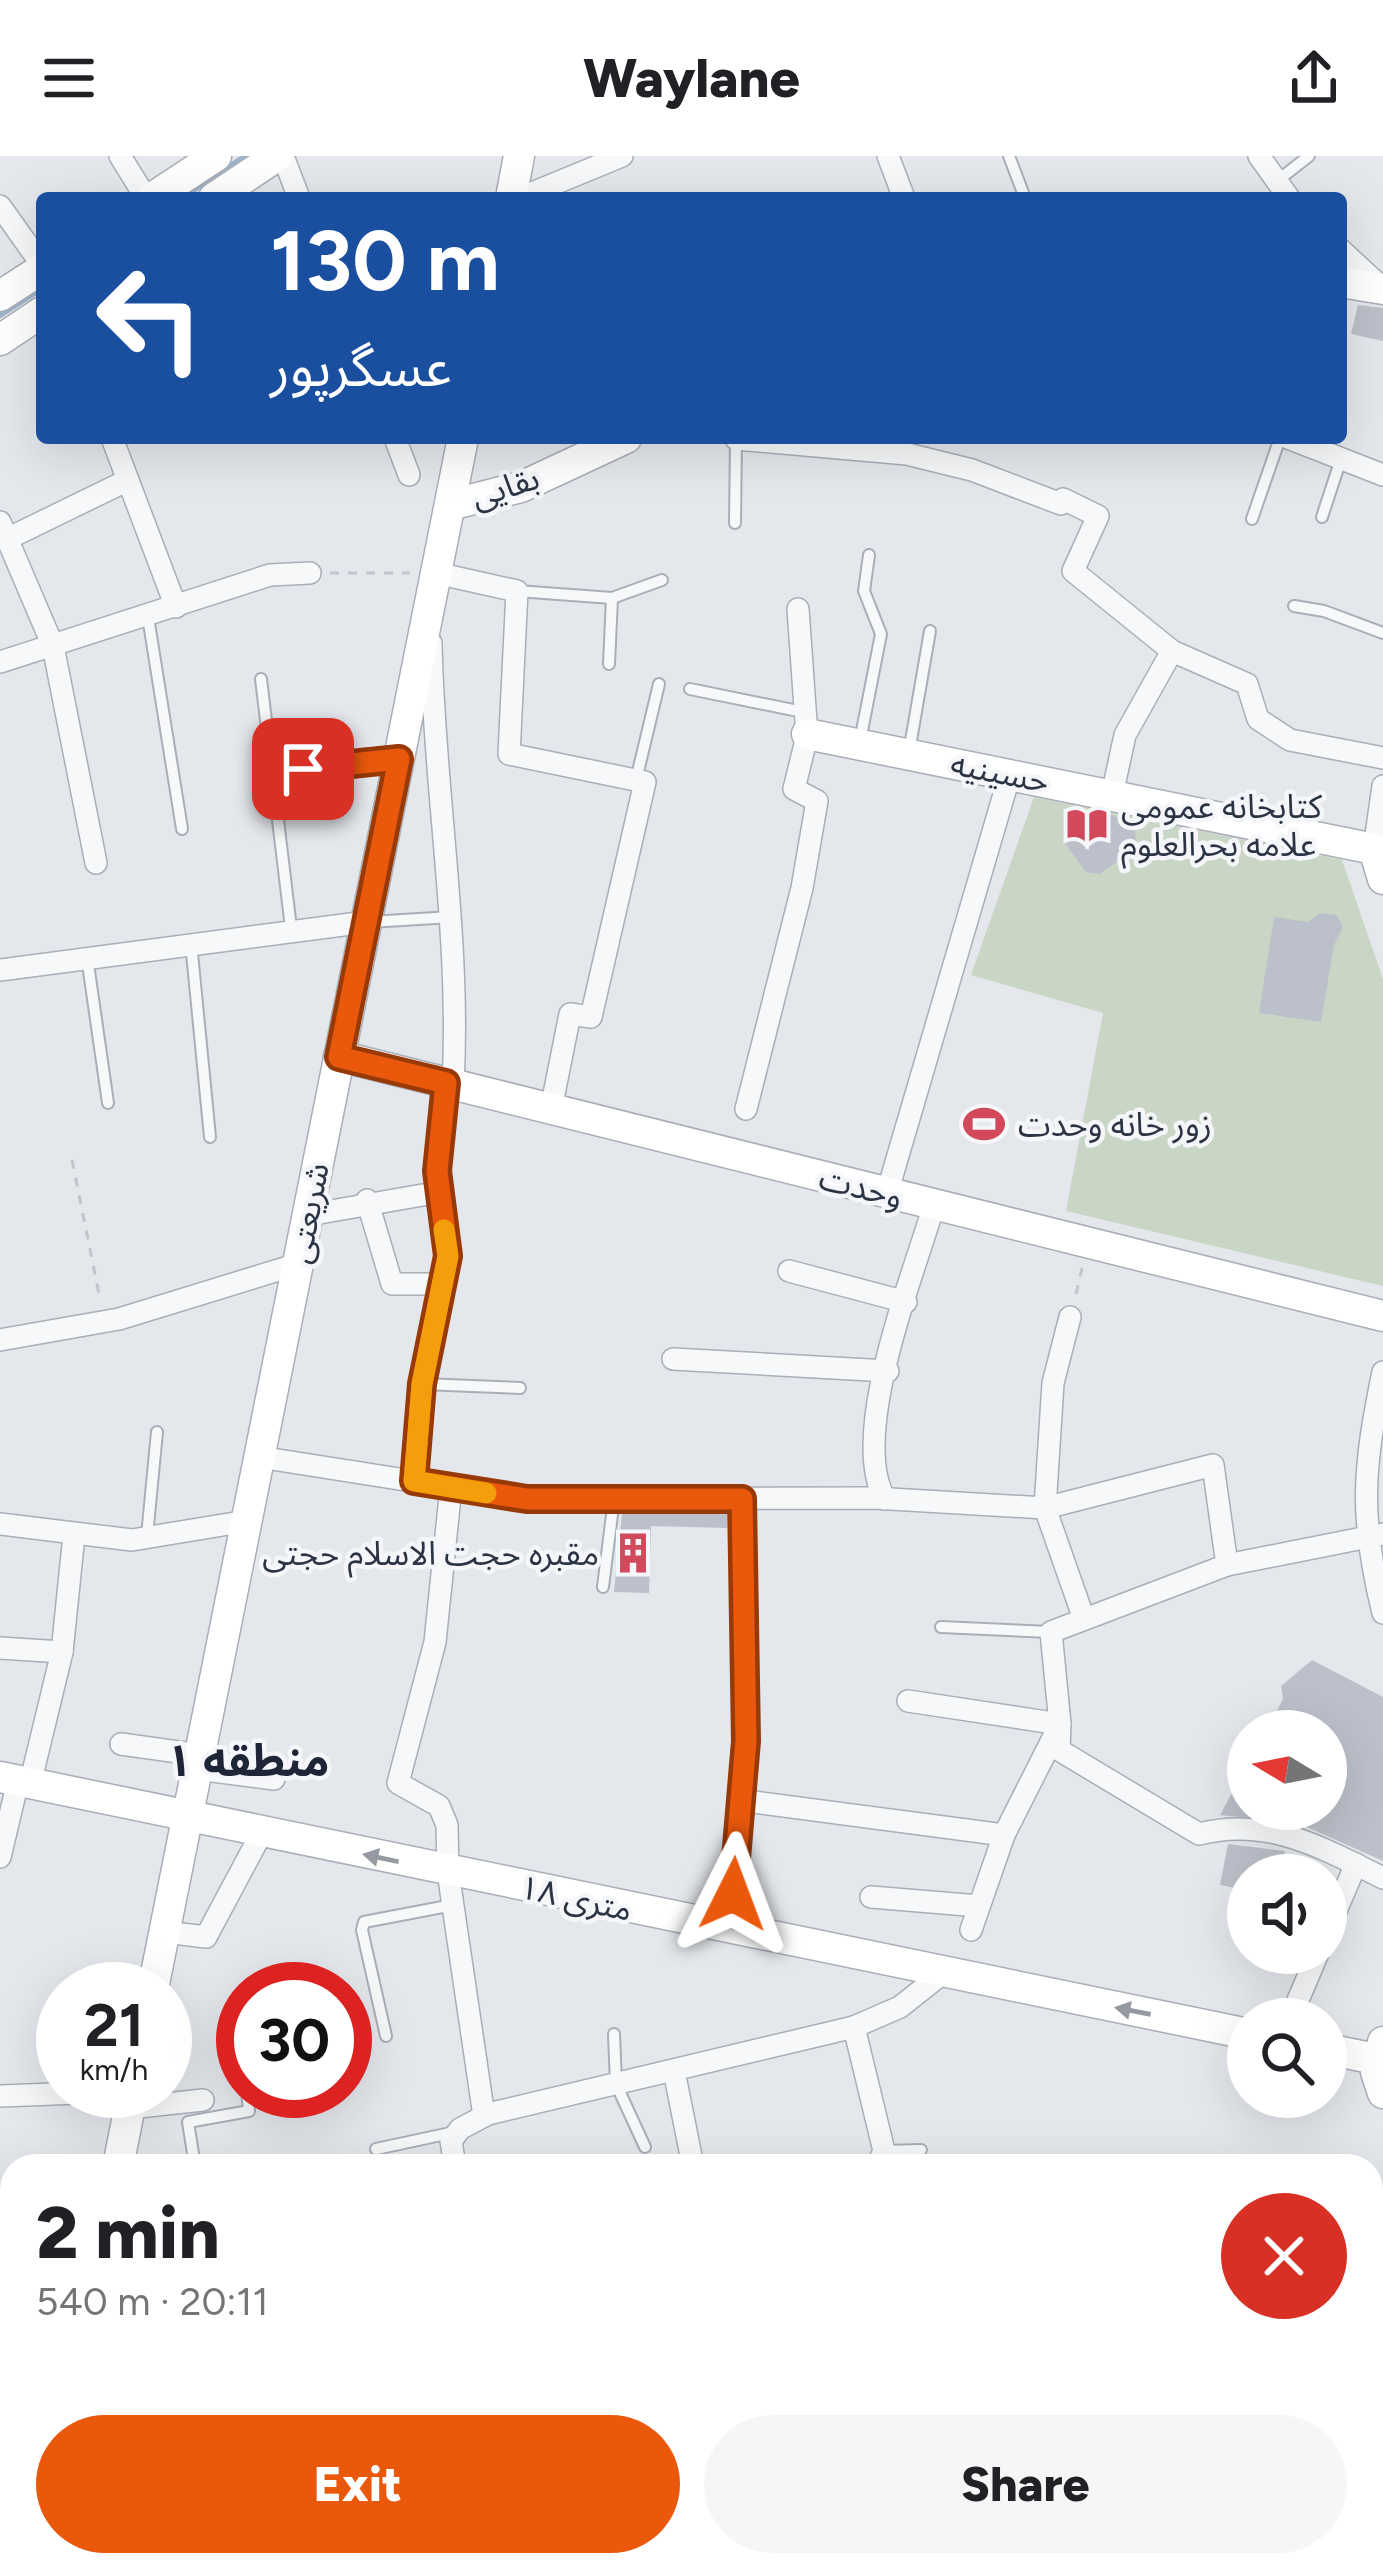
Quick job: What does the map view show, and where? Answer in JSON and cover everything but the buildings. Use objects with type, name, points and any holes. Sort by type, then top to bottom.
[{"type":"street","points":[[121,156],[145,192]]},
{"type":"street","points":[[159,192],[216,156]]},
{"type":"street","points":[[223,192],[280,156],[296,192]]},
{"type":"street","points":[[512,192],[519,156]]},
{"type":"street","points":[[535,192],[622,156]]},
{"type":"street","points":[[888,156],[902,192]]},
{"type":"street","points":[[1259,156],[1283,190]]},
{"type":"street","points":[[0,206],[36,258]]},
{"type":"street","points":[[1347,255],[1383,288]]},
{"type":"street","points":[[0,296],[36,271]]},
{"type":"street","points":[[1347,283],[1383,288]]},
{"type":"street","points":[[0,340],[36,316]]},
{"type":"street","points":[[114,444],[176,607]]},
{"type":"street","points":[[397,444],[409,475]]},
{"type":"street","name":"شریعتی","points":[[158,1962],[462,444]]},
{"type":"street","name":"بقایی","points":[[450,505],[521,487],[606,444]]},
{"type":"street","points":[[859,444],[908,446],[1060,504],[1063,499],[1098,516],[1073,571],[1172,651],[1246,684],[1258,719],[1290,740],[1383,758]]},
{"type":"street","points":[[1300,444],[1383,475]]},
{"type":"street","points":[[96,863],[53,646],[4,531],[128,480]]},
{"type":"street","points":[[0,662],[270,575],[310,573]]},
{"type":"street","points":[[414,1481],[422,1384],[448,1256],[440,1192],[458,993],[435,762],[433,588],[517,591],[509,754],[645,782],[591,1017],[569,1014],[551,1109]]},
{"type":"street","points":[[746,1109],[802,888],[818,801],[794,789],[805,723],[798,609]]},
{"type":"street","points":[[1112,795],[1125,735],[1172,651]]},
{"type":"street","name":"حسینیه","points":[[805,723],[860,744],[1374,848]]},
{"type":"street","points":[[303,769],[399,759]]},
{"type":"street","points":[[887,1193],[1010,774]]},
{"type":"street","points":[[1383,786],[1374,848],[1383,879]]},
{"type":"street","points":[[0,970],[292,928],[366,922]]},
{"type":"street","name":"وحدت","points":[[339,1057],[1383,1316]]},
{"type":"street","points":[[308,1215],[440,1192]]},
{"type":"street","points":[[368,1201],[392,1284],[444,1284]]},
{"type":"street","points":[[886,1499],[874,1466],[874,1418],[934,1205]]},
{"type":"street","points":[[0,1340],[105,1322],[298,1264]]},
{"type":"street","points":[[789,1271],[906,1302]]},
{"type":"street","points":[[1070,1317],[1053,1383],[1045,1508],[1084,1619]]},
{"type":"street","points":[[673,1359],[888,1371]]},
{"type":"street","points":[[1383,1372],[1366,1451],[1383,1613]]},
{"type":"street","points":[[259,1457],[527,1499],[886,1499],[1045,1508],[1214,1465],[1227,1565]]},
{"type":"street","points":[[451,1487],[435,1642],[398,1783],[439,1806],[447,1825],[448,1872],[484,2116]]},
{"type":"street","points":[[731,1930],[746,1741],[742,1499]]},
{"type":"street","points":[[0,1524],[146,1539],[247,1521]]},
{"type":"street","points":[[0,1857],[16,1781],[62,1652],[74,1534]]},
{"type":"street","points":[[1374,1536],[1227,1565],[1052,1631],[1059,1750],[1199,1834],[1228,1826],[1294,1834],[1383,1878]]},
{"type":"street","points":[[0,1648],[62,1652]]},
{"type":"street","points":[[908,1701],[1060,1724]]},
{"type":"street","points":[[971,1930],[1004,1835],[1060,1724]]},
{"type":"street","points":[[121,1744],[274,1780]]},
{"type":"street","name":"۱۸ متری","points":[[16,1781],[1227,2030]]},
{"type":"street","points":[[739,1800],[1004,1835]]},
{"type":"street","points":[[164,1932],[206,1937],[261,1834]]},
{"type":"street","points":[[1347,1885],[1356,1864]]},
{"type":"street","points":[[871,1897],[979,1906]]},
{"type":"street","points":[[453,2154],[451,2141],[459,2131],[484,2116],[854,2026],[900,2007],[943,1973]]},
{"type":"street","points":[[854,2026],[880,2154]]},
{"type":"street","points":[[1347,2049],[1380,2050],[1383,2093]]},
{"type":"street","points":[[674,2071],[691,2154]]},
{"type":"street","points":[[0,2096],[36,2096]]},
{"type":"street","points":[[192,2100],[203,2100]]},
{"type":"street","points":[[120,2154],[128,2118]]},
{"type":"lane","points":[[1009,156],[1023,192]]},
{"type":"lane","points":[[1283,190],[1309,156]]},
{"type":"lane","points":[[735,523],[736,444]]},
{"type":"lane","points":[[1252,519],[1282,444]]},
{"type":"lane","points":[[1322,517],[1341,459]]},
{"type":"lane","points":[[860,744],[881,634],[864,591],[869,555]]},
{"type":"lane","points":[[517,591],[612,598],[662,580]]},
{"type":"lane","points":[[609,664],[612,598]]},
{"type":"lane","points":[[1294,606],[1324,611],[1383,633]]},
{"type":"lane","points":[[148,616],[182,829]]},
{"type":"lane","points":[[908,754],[930,631]]},
{"type":"lane","points":[[262,679],[292,928]]},
{"type":"lane","points":[[636,780],[659,685]]},
{"type":"lane","points":[[690,689],[805,723]]},
{"type":"lane","points":[[366,922],[451,917]]},
{"type":"lane","points":[[191,943],[210,1137]]},
{"type":"lane","points":[[87,958],[108,1103]]},
{"type":"lane","points":[[422,1384],[520,1388]]},
{"type":"lane","points":[[146,1539],[157,1432]]},
{"type":"lane","points":[[603,1587],[614,1499]]},
{"type":"lane","points":[[941,1627],[1052,1631]]},
{"type":"lane","points":[[386,2036],[364,1922],[453,1905]]},
{"type":"lane","points":[[614,2034],[616,2084],[645,2146]]},
{"type":"lane","points":[[193,2154],[188,2122],[216,2117]]},
{"type":"lane","points":[[376,2149],[459,2131]]},
{"type":"lane","points":[[903,2154],[921,2150]]},
{"type":"path","points":[[310,573],[433,588]]},
{"type":"path","points":[[73,1160],[105,1322]]},
{"type":"path","points":[[1070,1317],[1089,1243]]},
{"type":"green space","points":[[1034,797],[1342,860],[1383,979],[1383,1286],[1066,1211],[1103,1013],[971,975]]},
{"type":"waterway","points":[[190,192],[246,156]]},
{"type":"waterway","points":[[0,315],[36,292]]},
{"type":"slow traffic","points":[[444,1230],[448,1256],[442,1306],[422,1384],[414,1481],[486,1493]]},
{"type":"place","name":"کتابخانه عمومی علامه بحرالعلوم","points":[[1087,825]]},
{"type":"place","name":"زور خانه وحدت","points":[[984,1124]]},
{"type":"place","name":"مقبره حجت الاسلام حجتی","points":[[633,1553]]},
{"type":"district","name":"منطقه ۱","points":[[248,1760]]},
{"type":"route","points":[[303,769],[399,759],[339,1057],[446,1083],[437,1171],[448,1256],[442,1306],[422,1384],[414,1481],[527,1499],[742,1499],[746,1741],[733,1894]]}]
